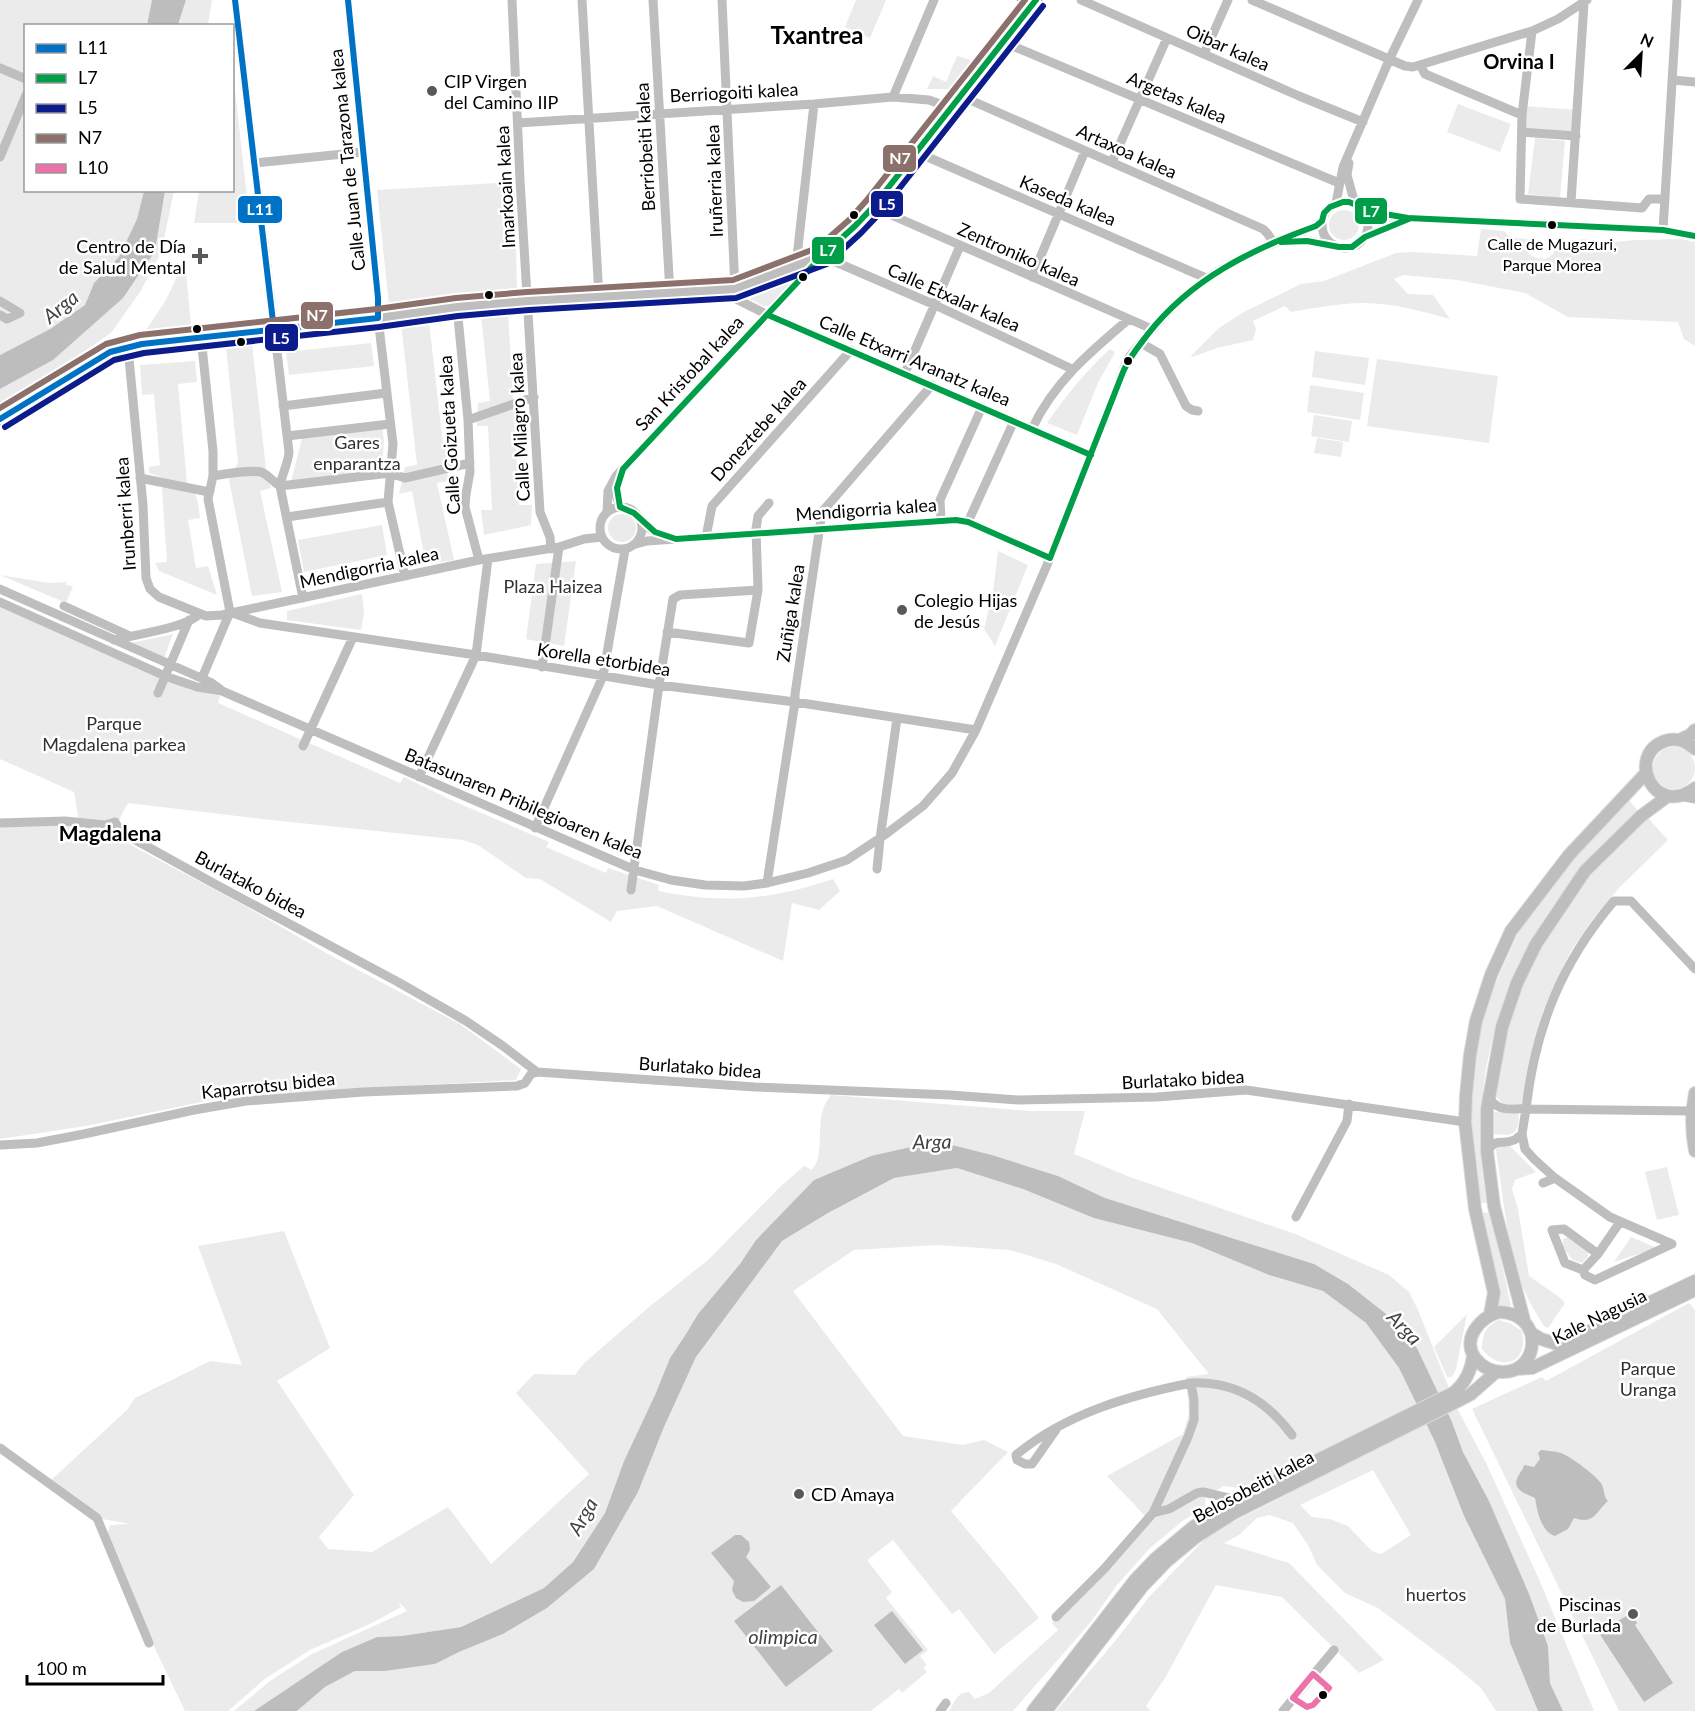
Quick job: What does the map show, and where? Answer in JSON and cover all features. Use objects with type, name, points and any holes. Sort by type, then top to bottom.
[{"type":"main road","name":"San Kristobal kalea","points":[[822,256],[873,207],[1003,42],[1030,2]]},
{"type":"main road","points":[[0,418],[110,352],[142,344],[457,307],[735,289],[822,256]]},
{"type":"main road","points":[[1679,740],[1695,730]]},
{"type":"main road","points":[[1673,796],[1660,793],[1648,781],[1646,764],[1649,755],[1661,742],[1670,740],[1688,743],[1695,749]]},
{"type":"main road","points":[[1490,1314],[1494,1293],[1475,1209],[1466,1122],[1466,1095],[1476,1021],[1491,975],[1511,931],[1569,855],[1646,772]]},
{"type":"main road","points":[[1473,1356],[1481,1364],[1496,1372],[1508,1372],[1516,1370],[1525,1362],[1531,1348],[1532,1334],[1524,1320],[1494,1206],[1487,1151],[1488,1095],[1502,1027],[1516,982],[1536,944],[1586,871],[1641,816],[1673,796],[1688,793],[1695,788]]},
{"type":"main road","points":[[1695,1093],[1691,1111],[1691,1134],[1695,1151]]},
{"type":"main road","name":"Kale Nagusia","points":[[1532,1334],[1560,1345],[1695,1281]]},
{"type":"main road","name":"Kale Nagusia","points":[[1516,1370],[1532,1368],[1695,1290]]},
{"type":"main road","points":[[1466,1389],[1473,1356],[1471,1344],[1473,1332],[1480,1322],[1490,1314],[1499,1312],[1508,1312],[1524,1320]]},
{"type":"main road","name":"Belosobeiti kalea","points":[[1046,1711],[1142,1587],[1167,1561],[1196,1537],[1234,1513],[1496,1372]]},
{"type":"main road","name":"Belosobeiti kalea","points":[[1033,1711],[1141,1573],[1173,1542],[1219,1510],[1238,1500],[1377,1437]]},
{"type":"street","points":[[236,0],[289,452],[288,464],[280,486],[303,598]]},
{"type":"street","name":"Calle Juan de Tarazona kalea","points":[[348,0],[378,298],[378,318],[393,444],[388,502],[405,576]]},
{"type":"street","name":"Imarkoain kalea","points":[[512,0],[528,301]]},
{"type":"street","points":[[582,0],[599,297]]},
{"type":"street","name":"Berriobeiti kalea","points":[[653,0],[670,293]]},
{"type":"street","name":"Iruñerria kalea","points":[[722,0],[735,289]]},
{"type":"street","points":[[893,98],[934,0]]},
{"type":"street","name":"Oibar kalea","points":[[1081,0],[1363,122]]},
{"type":"street","points":[[1204,54],[1228,0]]},
{"type":"street","points":[[1252,0],[1409,67],[1532,31],[1558,19],[1585,2]]},
{"type":"street","points":[[1336,203],[1343,167],[1418,0]]},
{"type":"street","points":[[1663,230],[1677,0]]},
{"type":"street","points":[[1571,202],[1585,2]]},
{"type":"street","points":[[1532,31],[1522,115],[1520,200],[1642,208],[1649,199],[1665,199]]},
{"type":"street","points":[[1112,162],[1167,38]]},
{"type":"street","name":"Argetas kalea","points":[[1003,42],[1339,183]]},
{"type":"street","points":[[1420,65],[1425,74],[1522,115]]},
{"type":"street","points":[[0,68],[24,78]]},
{"type":"street","points":[[1672,80],[1695,82]]},
{"type":"street","name":"Artaxoa kalea","points":[[961,96],[1263,230],[1274,243]]},
{"type":"street","name":"Berriogoiti kalea","points":[[518,123],[893,98],[929,100],[951,108]]},
{"type":"street","points":[[0,157],[24,100]]},
{"type":"street","points":[[796,266],[814,104]]},
{"type":"street","points":[[1522,132],[1576,136]]},
{"type":"street","points":[[1032,277],[1085,151]]},
{"type":"street","points":[[1350,151],[1347,175],[1357,206],[1366,215],[1368,222],[1365,237]]},
{"type":"street","points":[[255,164],[363,152]]},
{"type":"street","name":"Kaseda kalea","points":[[916,152],[1206,278]]},
{"type":"street","points":[[1340,248],[1325,238],[1321,226],[1324,213],[1330,207],[1336,203],[1349,202],[1373,212],[1407,218],[1663,230],[1695,236]]},
{"type":"street","name":"Zentroniko kalea","points":[[873,207],[1152,329]]},
{"type":"street","points":[[1274,243],[1310,240],[1340,248],[1354,246],[1365,237],[1407,218]]},
{"type":"street","name":"Batasunaren Pribilegioaren kalea","points":[[0,589],[210,682],[222,691],[635,870],[671,880],[705,885],[744,886],[808,873],[848,860],[880,839],[922,806],[952,773],[975,730],[1050,558],[1129,358],[1174,306],[1206,278],[1234,261],[1316,226],[1322,221]]},
{"type":"street","points":[[905,374],[960,246]]},
{"type":"street","name":"Calle Etxalar kalea","points":[[822,256],[935,305],[1072,369]]},
{"type":"street","name":"San Kristobal kalea","points":[[607,513],[608,491],[616,476],[822,256]]},
{"type":"street","name":"Calle Etxarri Aranatz kalea","points":[[735,289],[738,300],[768,315],[1091,455]]},
{"type":"street","points":[[0,301],[20,313],[7,319],[0,315]]},
{"type":"street","name":"Calle Milagro kalea","points":[[528,301],[540,512],[555,548]]},
{"type":"street","name":"Calle Goizueta kalea","points":[[457,307],[470,463],[465,507],[484,560]]},
{"type":"street","points":[[1032,429],[1045,405],[1072,369],[1129,319]]},
{"type":"street","points":[[201,337],[213,451],[213,476],[208,498],[231,612],[201,678]]},
{"type":"street","points":[[1141,343],[1160,354],[1186,406],[1198,411]]},
{"type":"street","name":"Irunberri kalea","points":[[128,348],[140,478],[146,578],[150,589],[159,597],[199,614],[212,616],[231,612]]},
{"type":"street","name":"Doneztebe kalea","points":[[706,537],[712,506],[850,350]]},
{"type":"street","name":"Zuñiga kalea","points":[[767,883],[822,512],[932,385]]},
{"type":"street","points":[[283,405],[386,393]]},
{"type":"street","points":[[468,420],[534,397]]},
{"type":"street","points":[[941,520],[940,500],[982,406]]},
{"type":"street","points":[[968,522],[1014,421]]},
{"type":"street","points":[[287,436],[390,424]]},
{"type":"street","points":[[213,476],[260,472],[280,486],[390,473],[405,478],[470,463]]},
{"type":"street","points":[[620,507],[616,495],[617,482],[623,470]]},
{"type":"street","points":[[140,478],[209,492]]},
{"type":"street","points":[[287,517],[388,502]]},
{"type":"street","points":[[667,632],[749,643],[758,590],[756,533],[758,516],[769,503]]},
{"type":"street","points":[[620,507],[637,514],[641,522],[640,538],[636,544],[625,550],[607,544],[602,537],[601,524],[607,513],[620,507]]},
{"type":"street","name":"Mendigorria kalea","points":[[636,544],[647,541],[819,528],[956,520],[968,522],[1050,558]]},
{"type":"street","name":"Mendigorria kalea","points":[[641,522],[658,534],[676,539]]},
{"type":"street","name":"Mendigorria kalea","points":[[584,539],[601,524]]},
{"type":"street","name":"Mendigorria kalea","points":[[231,612],[602,537]]},
{"type":"street","points":[[542,667],[555,548]]},
{"type":"street","points":[[535,828],[603,676],[625,550]]},
{"type":"street","points":[[419,777],[476,655],[484,560]]},
{"type":"street","points":[[631,890],[673,599],[680,595],[758,590]]},
{"type":"street","name":"Batasunaren Pribilegioaren kalea","points":[[0,602],[89,645],[165,676],[197,687],[222,691]]},
{"type":"street","points":[[64,606],[130,636]]},
{"type":"street","name":"Korella etorbidea","points":[[231,612],[260,623],[659,685],[795,702],[975,730]]},
{"type":"street","points":[[89,645],[178,625],[199,614]]},
{"type":"street","points":[[158,693],[189,620]]},
{"type":"street","points":[[303,746],[352,637]]},
{"type":"street","points":[[877,868],[897,718]]},
{"type":"street","points":[[1673,796],[1695,799]]},
{"type":"street","name":"Burlatako bidea","points":[[0,823],[65,821],[105,825],[115,822],[121,832],[466,1021],[537,1072],[755,1087],[1019,1100],[1157,1097],[1246,1090],[1466,1122]]},
{"type":"street","points":[[1598,1254],[1564,1229],[1552,1230],[1565,1263],[1583,1270],[1585,1275],[1594,1280],[1672,1244],[1610,1217],[1555,1178],[1525,1149],[1522,1134],[1530,1076],[1552,1000],[1572,958],[1595,923],[1614,901],[1631,902],[1695,969]]},
{"type":"street","name":"Kaparrotsu bidea","points":[[0,1145],[37,1143],[72,1137],[246,1101],[363,1092],[517,1086],[525,1083],[531,1074],[537,1072]]},
{"type":"street","points":[[1488,1095],[1493,1104],[1499,1108],[1691,1111]]},
{"type":"street","points":[[1296,1217],[1347,1121],[1349,1104]]},
{"type":"street","points":[[1487,1151],[1492,1145],[1514,1140],[1522,1134]]},
{"type":"street","points":[[1544,1183],[1555,1178]]},
{"type":"street","points":[[1583,1270],[1598,1254],[1620,1222]]},
{"type":"street","name":"Belosobeiti kalea","points":[[1056,1617],[1104,1569],[1153,1513],[1194,1420],[1191,1383]]},
{"type":"street","name":"Belosobeiti kalea","points":[[1058,1427],[1032,1464],[1025,1464],[1017,1460],[1016,1455],[1030,1443],[1058,1427],[1097,1409],[1146,1393],[1191,1383],[1220,1384],[1251,1397],[1275,1414],[1292,1435]]},
{"type":"street","points":[[0,1448],[97,1518],[149,1643]]},
{"type":"street","name":"Belosobeiti kalea","points":[[1153,1513],[1168,1509],[1203,1492],[1238,1500]]},
{"type":"street","name":"Belosobeiti kalea","points":[[1153,1513],[1164,1514],[1202,1497],[1215,1501],[1219,1510]]},
{"type":"street","points":[[1283,1711],[1334,1650]]},
{"type":"green space","points":[[0,0],[152,0],[147,24],[24,24],[24,192],[144,192],[137,219],[119,257],[94,283],[85,305],[50,329],[0,355]]},
{"type":"green space","points":[[186,0],[212,0],[208,24],[179,24]]},
{"type":"green space","points":[[856,0],[886,0],[870,38],[845,27]]},
{"type":"green space","points":[[957,56],[974,61],[952,89],[927,89],[933,76],[946,82]]},
{"type":"green space","points":[[234,82],[250,223],[194,223],[199,192],[234,192]]},
{"type":"green space","points":[[1458,104],[1511,124],[1500,152],[1447,132]]},
{"type":"green space","name":"Orvina I","points":[[1524,106],[1578,110],[1576,136],[1522,132]]},
{"type":"green space","points":[[1535,138],[1565,141],[1560,198],[1528,194]]},
{"type":"green space","points":[[514,182],[517,289],[389,305],[377,190]]},
{"type":"green space","points":[[165,192],[174,192],[161,253],[140,292],[111,333],[0,410],[0,389],[53,360],[155,251]]},
{"type":"green space","points":[[1344,210],[1355,214],[1359,225],[1355,236],[1344,240],[1333,236],[1329,225],[1333,214]]},
{"type":"green space","points":[[1481,229],[1504,231],[1510,237],[1527,239],[1526,247],[1529,254],[1536,258],[1546,259],[1553,254],[1557,242],[1572,242],[1581,239],[1611,242],[1681,239],[1695,242],[1695,346],[1684,339],[1678,322],[1568,317],[1525,293],[1458,280],[1403,275],[1394,279],[1408,294],[1433,295],[1450,319],[1382,304],[1342,304],[1291,312],[1285,306],[1253,321],[1256,329],[1253,340],[1191,356],[1219,328],[1242,313],[1301,284],[1324,281],[1396,253],[1477,256]]},
{"type":"green space","points":[[181,268],[186,272],[191,325],[146,330],[166,300]]},
{"type":"green space","points":[[803,271],[770,306],[763,306],[749,298],[750,292]]},
{"type":"green space","points":[[508,312],[519,505],[532,505],[531,525],[484,535],[481,510],[492,510],[488,426],[477,426],[478,403],[490,401],[481,315]]},
{"type":"green space","points":[[429,322],[443,444],[455,443],[456,452],[445,460],[449,481],[437,483],[454,560],[429,564],[425,559],[412,491],[399,494],[405,467],[417,465],[401,323]]},
{"type":"green space","points":[[371,343],[374,366],[289,375],[286,352]]},
{"type":"green space","points":[[252,344],[266,469],[271,488],[260,491],[282,592],[252,596],[229,480],[238,463],[226,347]]},
{"type":"green space","points":[[1110,349],[1115,352],[1098,383],[1077,435],[1047,423],[1092,366]]},
{"type":"green space","points":[[1315,351],[1369,358],[1365,385],[1312,377]]},
{"type":"green space","points":[[1377,359],[1498,376],[1489,443],[1367,426]]},
{"type":"green space","points":[[195,361],[197,382],[178,384],[187,483],[197,499],[200,518],[188,520],[196,568],[208,566],[217,595],[159,571],[155,563],[167,562],[163,478],[149,473],[149,467],[160,465],[154,394],[142,395],[140,365]]},
{"type":"green space","points":[[1310,385],[1364,393],[1360,420],[1307,412]]},
{"type":"green space","points":[[1314,415],[1352,421],[1349,442],[1311,436]]},
{"type":"green space","name":"Gares enparantza","points":[[382,427],[384,440],[382,471],[291,482],[302,438]]},
{"type":"green space","points":[[1317,438],[1343,442],[1341,457],[1314,453]]},
{"type":"green space","points":[[622,514],[632,518],[636,528],[632,538],[622,542],[612,538],[608,528],[612,518]]},
{"type":"green space","points":[[382,525],[387,555],[304,572],[298,540]]},
{"type":"green space","points":[[998,551],[1028,565],[995,646],[984,629],[993,592]]},
{"type":"green space","name":"Plaza Haizea","points":[[576,561],[564,646],[526,639],[536,564]]},
{"type":"green space","points":[[0,575],[50,583],[66,582],[66,585],[73,586],[66,603]]},
{"type":"green space","points":[[362,594],[364,613],[361,630],[287,620],[287,611]]},
{"type":"green space","name":"Parque Magdalena parkea","points":[[0,606],[190,690],[220,696],[218,703],[400,783],[404,777],[549,842],[546,847],[606,873],[608,868],[659,885],[658,891],[704,898],[746,898],[789,892],[833,879],[840,891],[819,910],[792,903],[783,961],[657,906],[617,911],[611,922],[540,879],[526,878],[478,845],[463,840],[128,803],[119,824],[129,844],[460,1024],[521,1069],[516,1080],[230,1096],[86,1126],[0,1139],[0,822],[79,821],[74,792],[0,759]]},
{"type":"green space","points":[[173,634],[164,658],[131,643]]},
{"type":"green space","points":[[1674,747],[1689,753],[1695,768],[1689,783],[1674,789],[1659,783],[1653,768],[1659,753]]},
{"type":"green space","points":[[1629,800],[1638,811],[1572,881],[1550,910],[1531,940],[1502,1006],[1485,1076],[1481,1112],[1482,1169],[1487,1203],[1481,1203],[1472,1135],[1472,1076],[1477,1041],[1493,990],[1529,913],[1576,854]]},
{"type":"green space","points":[[1648,818],[1668,840],[1619,888],[1593,919],[1571,951],[1543,1011],[1522,1105],[1502,1104],[1494,1093],[1509,1021],[1535,953],[1575,893]]},
{"type":"green space","points":[[831,1095],[1030,1111],[1085,1111],[1074,1154],[1130,1177],[1295,1234],[1389,1275],[1409,1292],[1418,1310],[1457,1408],[1487,1465],[1538,1577],[1594,1711],[1563,1711],[1550,1683],[1548,1646],[1489,1501],[1463,1452],[1452,1422],[1417,1348],[1385,1313],[1348,1284],[1314,1264],[1105,1198],[1058,1176],[952,1145],[871,1156],[814,1180],[756,1240],[740,1264],[698,1314],[670,1358],[624,1461],[605,1513],[573,1562],[544,1588],[461,1627],[402,1636],[377,1637],[342,1652],[254,1711],[234,1711],[270,1681],[312,1654],[407,1611],[398,1601],[401,1607],[372,1623],[310,1650],[266,1678],[228,1711],[185,1711],[134,1605],[107,1535],[110,1525],[130,1524],[97,1518],[48,1483],[127,1410],[135,1398],[210,1361],[242,1365],[198,1246],[284,1231],[330,1348],[277,1381],[354,1495],[319,1537],[328,1549],[372,1552],[448,1507],[491,1564],[589,1474],[516,1393],[534,1374],[575,1375],[583,1364],[708,1260],[781,1186],[804,1166],[812,1170],[818,1159],[821,1117]]},
{"type":"green space","points":[[1494,1112],[1519,1112],[1515,1132],[1508,1135],[1491,1134]]},
{"type":"green space","points":[[1502,1143],[1511,1147],[1536,1172],[1515,1180],[1512,1189],[1518,1209],[1529,1276],[1565,1303],[1548,1328],[1544,1326],[1529,1300],[1510,1244],[1496,1149]]},
{"type":"green space","points":[[1667,1167],[1679,1215],[1657,1220],[1645,1172]]},
{"type":"green space","name":"huertos","points":[[957,1168],[1192,1243],[1269,1275],[1323,1291],[1366,1323],[1399,1368],[1435,1442],[1464,1516],[1505,1599],[1510,1644],[1538,1711],[1496,1711],[1481,1688],[1455,1666],[1378,1608],[1345,1593],[1317,1565],[1308,1545],[1293,1523],[1269,1515],[1257,1518],[1239,1535],[1224,1543],[1289,1563],[1384,1660],[1359,1673],[1282,1597],[1216,1585],[1165,1678],[1146,1706],[1151,1711],[1056,1711],[1149,1597],[1204,1540],[1233,1522],[1288,1494],[1224,1486],[1206,1496],[1205,1506],[1150,1548],[1117,1585],[1090,1623],[1013,1711],[949,1711],[957,1698],[965,1692],[969,1692],[975,1699],[989,1693],[1058,1630],[1052,1623],[1056,1617],[1148,1519],[1107,1476],[1183,1434],[1189,1413],[1186,1377],[1209,1374],[1157,1309],[1056,1264],[1010,1250],[937,1245],[854,1250],[793,1291],[903,1436],[963,1445],[984,1440],[1008,1452],[951,1511],[1039,1618],[994,1654],[959,1609],[952,1614],[893,1540],[867,1560],[892,1592],[886,1598],[928,1650],[920,1656],[927,1665],[923,1668],[927,1672],[902,1693],[899,1689],[871,1711],[297,1711],[325,1687],[355,1671],[385,1671],[435,1664],[503,1634],[547,1608],[594,1569],[638,1492],[696,1357],[782,1241],[828,1213],[894,1178]],"holes":[[[1373,1470],[1411,1535],[1381,1554],[1372,1551],[1348,1526],[1330,1519],[1312,1517],[1300,1505]]]},
{"type":"green space","points":[[1490,1212],[1511,1306],[1498,1305],[1500,1292],[1482,1213]]},
{"type":"green space","points":[[1567,1237],[1588,1251],[1588,1257],[1582,1263],[1573,1260],[1562,1247],[1563,1239]]},
{"type":"green space","points":[[1631,1237],[1657,1248],[1614,1262]]},
{"type":"green space","name":"Piscinas de Burlada","points":[[1689,1303],[1695,1310],[1695,1711],[1619,1711],[1472,1409],[1542,1377],[1546,1381]]},
{"type":"green space","points":[[1467,1314],[1456,1369],[1452,1377],[1447,1377],[1434,1347]]},
{"type":"green space","points":[[1499,1320],[1510,1323],[1522,1331],[1522,1350],[1512,1361],[1498,1361],[1482,1349],[1486,1331]]},
{"type":"water","points":[[152,0],[186,0],[178,24],[147,24]]},
{"type":"water","points":[[144,192],[165,192],[155,251],[123,298],[53,360],[0,389],[0,355],[50,329],[85,305],[94,283],[119,257],[137,219]]},
{"type":"water","name":"Arga","points":[[952,1145],[1058,1176],[1105,1198],[1314,1264],[1348,1284],[1385,1313],[1417,1348],[1452,1422],[1463,1452],[1489,1501],[1529,1594],[1548,1646],[1550,1683],[1563,1711],[1538,1711],[1510,1643],[1505,1599],[1464,1516],[1435,1442],[1399,1368],[1366,1323],[1323,1291],[1269,1275],[1192,1243],[1094,1218],[1023,1189],[957,1168],[894,1178],[828,1213],[782,1241],[696,1357],[638,1492],[594,1569],[547,1608],[503,1634],[435,1664],[385,1671],[355,1671],[325,1687],[297,1711],[254,1711],[342,1652],[377,1637],[402,1636],[461,1627],[544,1588],[573,1562],[605,1513],[624,1461],[670,1358],[698,1314],[740,1264],[756,1240],[814,1180],[871,1156],[911,1147]]},
{"type":"water","points":[[1541,1450],[1561,1453],[1582,1466],[1601,1483],[1608,1501],[1591,1518],[1581,1520],[1574,1518],[1568,1529],[1555,1536],[1550,1534],[1543,1525],[1535,1498],[1519,1490],[1516,1483],[1524,1465],[1534,1467],[1540,1459],[1538,1453]]},
{"type":"water","points":[[735,1535],[741,1535],[749,1542],[750,1550],[746,1557],[771,1587],[754,1601],[743,1602],[736,1598],[732,1590],[734,1581],[711,1553]]},
{"type":"water","name":"olimpica","points":[[781,1585],[833,1651],[786,1687],[734,1621]]},
{"type":"water","points":[[892,1611],[923,1650],[905,1664],[874,1625]]},
{"type":"water","points":[[1631,1613],[1637,1623],[1635,1625],[1673,1683],[1644,1702],[1599,1633]]},
{"type":"transit line","name":"L11","points":[[235,0],[274,330]]},
{"type":"transit line","name":"L11","points":[[348,0],[378,298],[378,318]]},
{"type":"transit line","name":"N7","points":[[0,408],[106,344],[140,335],[456,298],[733,280],[817,248],[849,220],[866,201],[1025,0]]},
{"type":"transit line","name":"L7","points":[[1036,0],[873,207],[822,256],[623,469],[617,488],[620,507],[634,513],[655,532],[676,539],[956,520],[968,522],[1050,558],[1123,372],[1148,334],[1183,297],[1203,282],[1246,256],[1316,226],[1322,221],[1324,213],[1330,207],[1349,202],[1373,212],[1408,218],[1663,230],[1695,236]]},
{"type":"transit line","name":"L5","points":[[5,427],[114,360],[144,353],[458,316],[736,298],[827,264],[880,213],[1043,6]]},
{"type":"transit line","name":"L7","points":[[1281,242],[1307,241],[1352,247],[1365,237],[1411,218]]},
{"type":"transit line","name":"L7","points":[[768,315],[1091,455]]},
{"type":"transit line","name":"L11","points":[[0,419],[110,352],[142,344],[378,318]]},
{"type":"transit line","name":"L10","points":[[1313,1674],[1329,1688],[1313,1705],[1307,1707],[1293,1698],[1313,1674]]},
{"type":"place","name":"CIP Virgen del Camino IIP","points":[[432,91]]},
{"type":"place","name":"Calle de Mugazuri, Parque Morea","points":[[1552,225]]},
{"type":"place","name":"Centro de Día de Salud Mental","points":[[200,256]]},
{"type":"place","name":"Colegio Hijas de Jesús","points":[[902,610]]},
{"type":"place","name":"CD Amaya","points":[[799,1494]]},
{"type":"place","name":"Piscinas de Burlada","points":[[1633,1614]]},
{"type":"district","name":"Txantrea","points":[[817,34]]},
{"type":"district","name":"Orvina I","points":[[1519,61]]},
{"type":"district","name":"Magdalena","points":[[110,832]]},
{"type":"park label","name":"Parque Uranga","points":[[1648,1378]]}]
